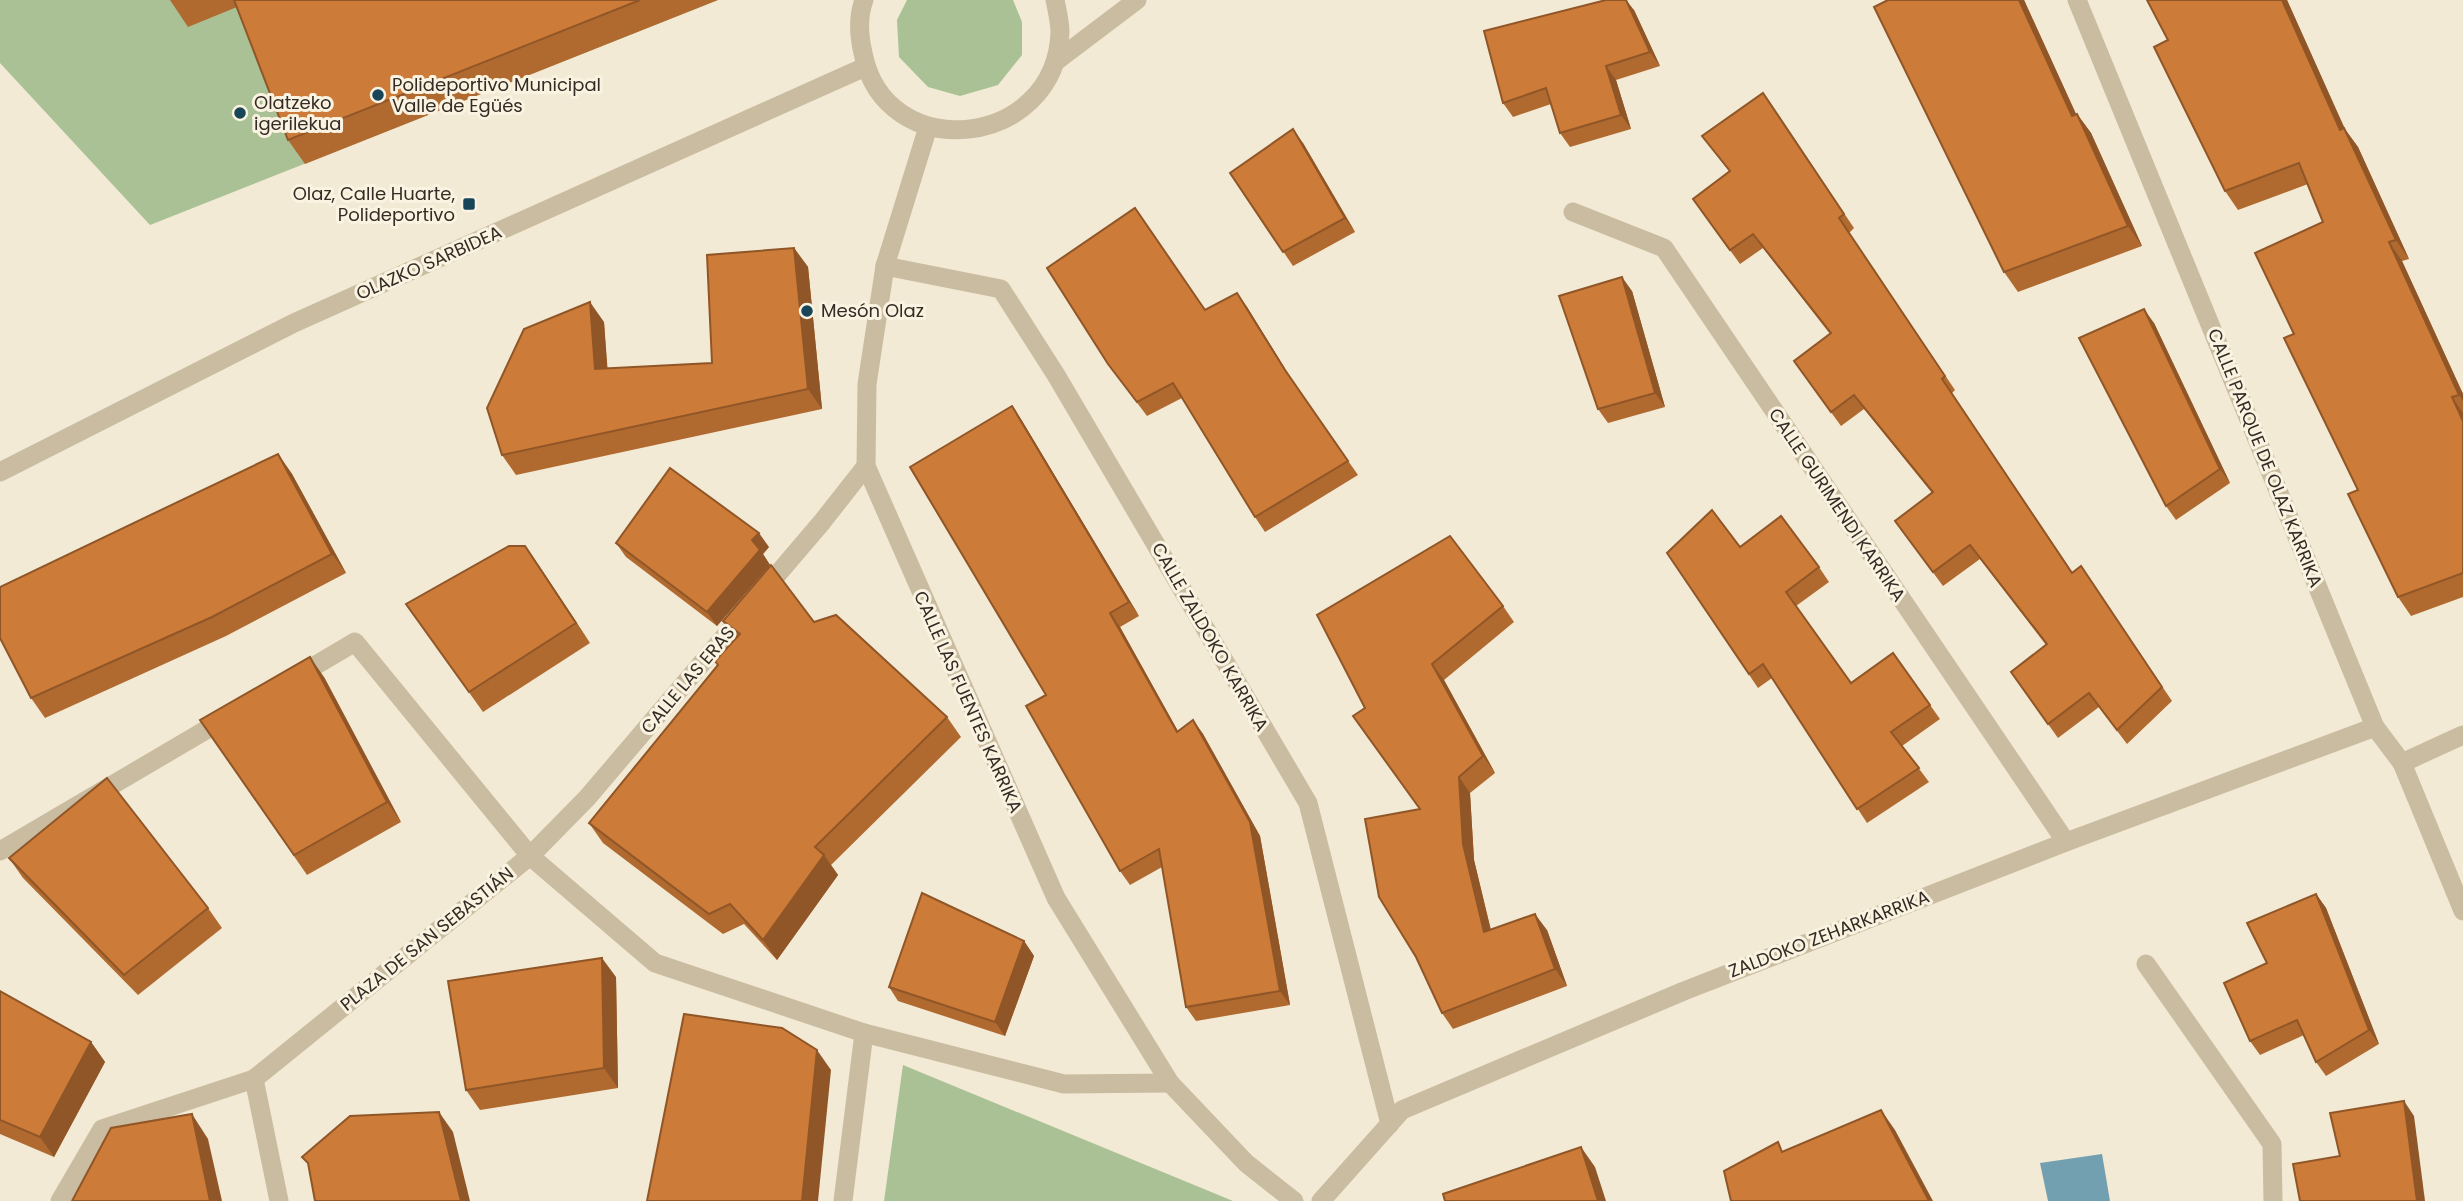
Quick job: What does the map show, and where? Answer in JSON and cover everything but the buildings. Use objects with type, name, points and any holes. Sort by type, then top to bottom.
[{"type":"street","points":[[862,1],[859,36],[865,67],[882,94],[903,114],[928,127],[960,132],[990,127],[1019,112],[1042,90],[1055,62],[1060,31],[1055,0]]},
{"type":"street","points":[[1055,62],[1137,0]]},
{"type":"street","name":"CALLE PARQUE DE OLAZ KARRIKA","points":[[2077,0],[2375,727],[2402,763],[2463,911]]},
{"type":"street","name":"OLAZKO SARBIDEA","points":[[0,472],[294,323],[865,67]]},
{"type":"street","name":"CALLE LAS FUENTES KARRIKA","points":[[928,127],[885,266],[867,384],[866,466],[1056,898],[1170,1083],[1246,1163],[1294,1201]]},
{"type":"street","name":"CALLE GURIMENDI KARRIKA","points":[[1573,212],[1664,248],[2066,842]]},
{"type":"street","name":"CALLE ZALDOKO KARRIKA","points":[[885,266],[1001,289],[1056,375],[1301,791],[1307,803],[1390,1124]]},
{"type":"street","name":"CALLE LAS ERAS","points":[[530,856],[587,798],[813,533],[866,466]]},
{"type":"street","points":[[272,691],[355,642],[530,856]]},
{"type":"street","points":[[0,851],[249,705]]},
{"type":"street","name":"ZALDOKO ZEHARKARRIKA","points":[[1321,1201],[1402,1110],[1684,991],[2066,842],[2375,727]]},
{"type":"street","points":[[2402,763],[2463,735]]},
{"type":"street","name":"PLAZA DE SAN SEBASTIÁN","points":[[254,1080],[530,856],[655,963],[864,1034],[1064,1084],[1170,1083]]},
{"type":"street","points":[[2146,964],[2272,1144],[2273,1201]]},
{"type":"street","points":[[843,1201],[864,1034]]},
{"type":"street","points":[[60,1201],[102,1129],[254,1080],[279,1201]]},
{"type":"green space","name":"Olatzeko igerilekua","points":[[0,0],[718,0],[150,225],[0,63]]},
{"type":"green space","points":[[907,0],[1013,0],[1022,22],[1022,55],[998,85],[960,96],[928,87],[899,57],[897,20]]},
{"type":"green space","points":[[903,1065],[1233,1201],[884,1201]]},
{"type":"water","points":[[2102,1154],[2110,1201],[2048,1201],[2040,1163]]},
{"type":"place","name":"Polideportivo Municipal Valle de Egüés","points":[[378,95]]},
{"type":"place","name":"Olatzeko igerilekua","points":[[240,113]]},
{"type":"place","name":"Olaz, Calle Huarte, Polideportivo","points":[[469,204]]},
{"type":"place","name":"Mesón Olaz","points":[[807,311]]}]
